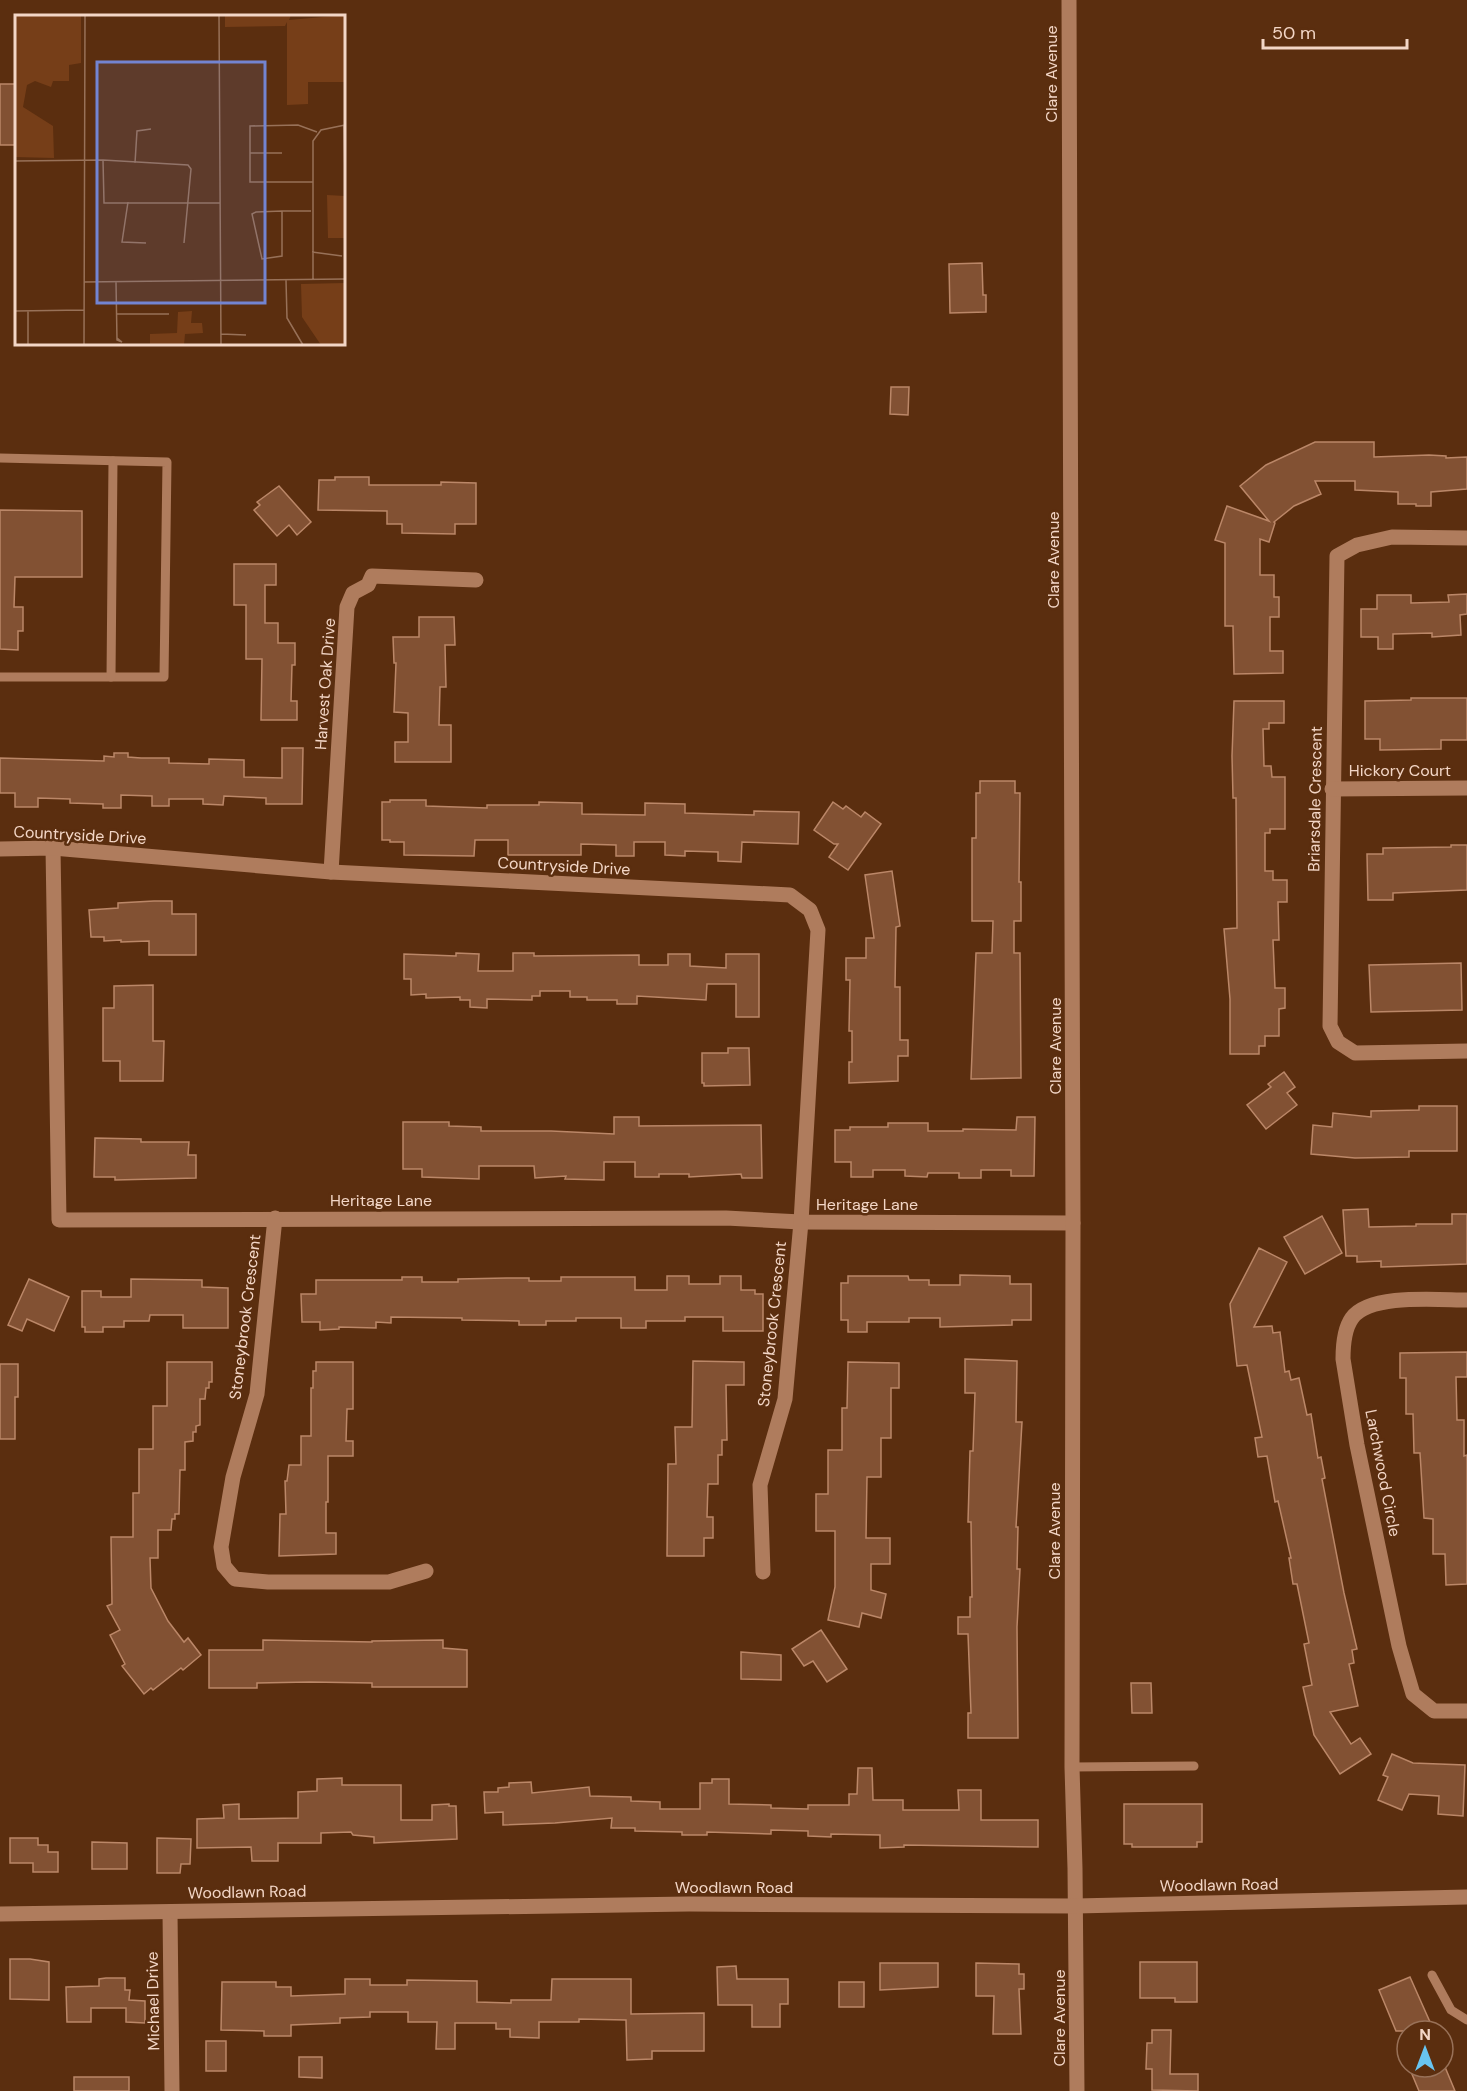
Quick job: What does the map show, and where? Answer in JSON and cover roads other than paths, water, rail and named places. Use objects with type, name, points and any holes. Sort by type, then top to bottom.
[{"type":"street","name":"Clare Avenue","points":[[1069,0],[1073,1223],[1071,1767],[1076,1906],[1077,2091]]},
{"type":"street","name":"Briarsdale Crescent","points":[[1467,538],[1392,537],[1358,545],[1337,556],[1330,1026],[1338,1042],[1355,1053],[1467,1051]]},
{"type":"street","name":"Harvest Oak Drive","points":[[331,872],[347,608],[354,593],[368,585],[372,576],[476,580]]},
{"type":"street","name":"Hickory Court","points":[[1332,789],[1467,788]]},
{"type":"street","name":"Heritage Lane","points":[[54,848],[59,1220],[726,1218],[801,1221],[1073,1223]]},
{"type":"street","name":"Countryside Drive","points":[[0,849],[54,848],[331,872],[790,895],[810,910],[818,930],[801,1221]]},
{"type":"street","name":"Stoneybrook Crescent","points":[[275,1218],[256,1394],[233,1477],[221,1547],[224,1566],[236,1579],[268,1582],[389,1582],[426,1571]]},
{"type":"street","name":"Stoneybrook Crescent","points":[[763,1572],[760,1485],[785,1399],[801,1221]]},
{"type":"street","name":"Larchwood Circle","points":[[1467,1300],[1388,1301],[1364,1308],[1353,1317],[1343,1346],[1343,1359],[1357,1445],[1399,1646],[1413,1694],[1434,1711],[1467,1711]]},
{"type":"street","name":"Woodlawn Road","points":[[0,1914],[689,1905],[1076,1906],[1467,1897]]},
{"type":"street","name":"Michael Drive","points":[[170,1911],[172,2091]]},
{"type":"lane","points":[[0,458],[167,462],[164,677],[0,677]]},
{"type":"lane","points":[[111,677],[113,461]]},
{"type":"lane","points":[[1071,1767],[1194,1766]]},
{"type":"lane","points":[[1432,1975],[1451,2010],[1467,2020]]}]
